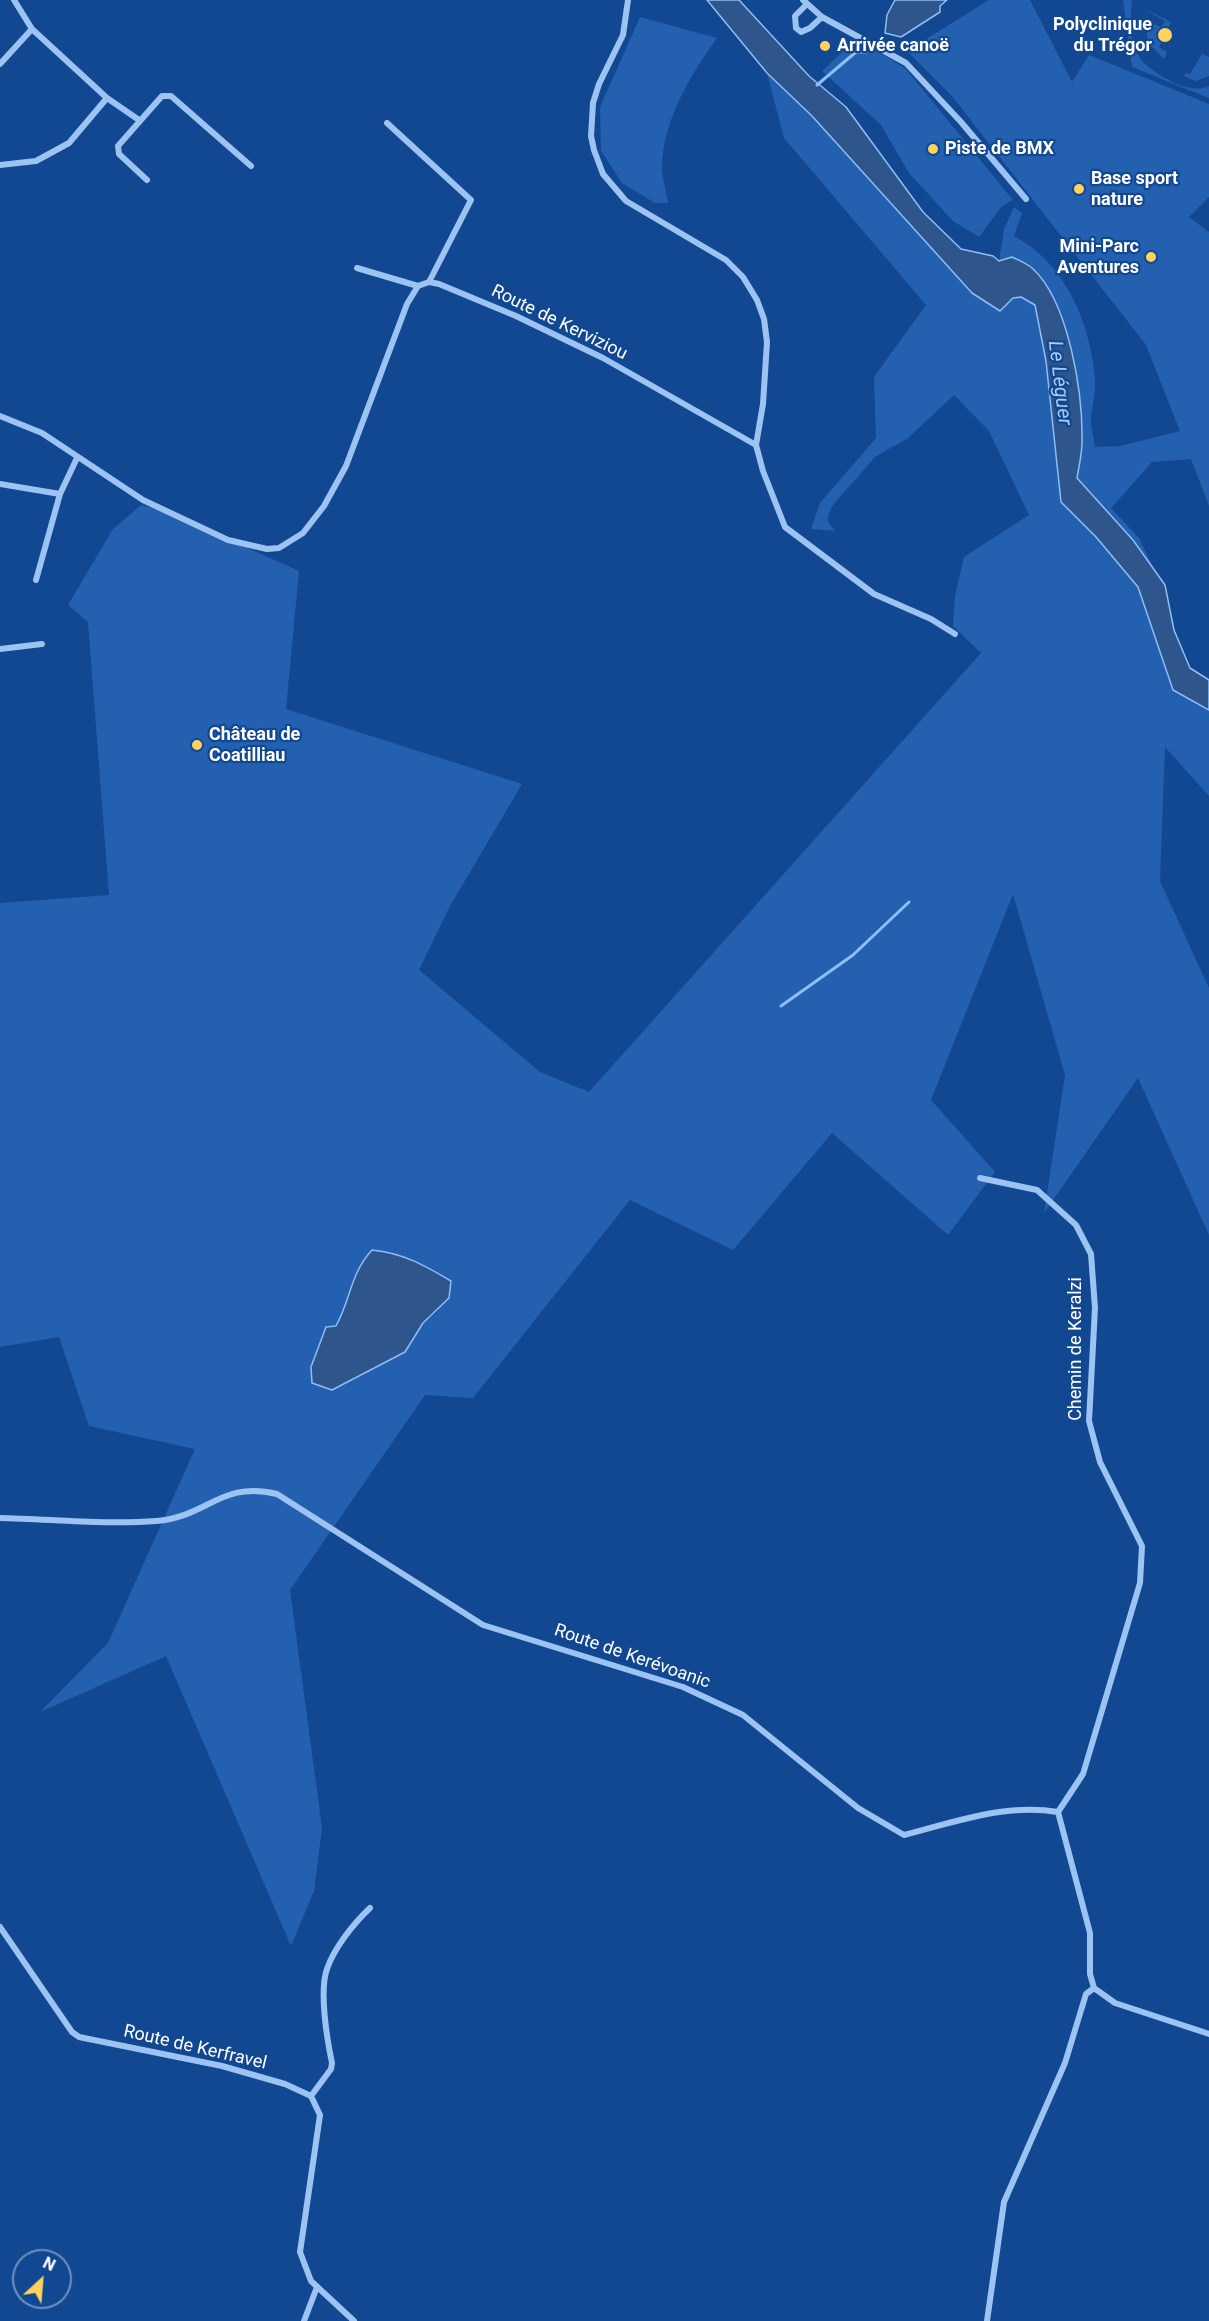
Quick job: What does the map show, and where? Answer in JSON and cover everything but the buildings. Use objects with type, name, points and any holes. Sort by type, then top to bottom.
[{"type":"street","points":[[14,0],[32,29],[107,98],[139,120]]},
{"type":"street","points":[[628,0],[627,17],[622,35],[599,84],[593,103],[591,136],[594,150],[603,174],[626,201],[726,260],[742,277],[757,300],[764,319],[767,342],[763,404],[756,445],[763,471],[785,527],[874,594],[931,619],[955,634]]},
{"type":"street","points":[[822,17],[810,28],[801,32],[796,28],[795,16],[805,2],[822,17],[906,63],[961,122],[1026,199]]},
{"type":"street","points":[[0,64],[32,29]]},
{"type":"street","points":[[147,180],[119,154],[118,146],[162,96],[171,96],[251,166]]},
{"type":"street","points":[[0,165],[36,161],[69,143],[107,98]]},
{"type":"street","points":[[357,268],[418,286],[429,282],[471,200],[387,123]]},
{"type":"street","name":"Route de Kerviziou","points":[[429,282],[461,293],[569,341],[756,445]]},
{"type":"street","points":[[0,416],[42,434],[143,500],[228,540],[267,549],[279,548],[303,533],[324,506],[346,466],[402,316],[418,286]]},
{"type":"street","points":[[36,580],[60,494],[77,458]]},
{"type":"street","points":[[0,484],[60,494]]},
{"type":"street","points":[[0,649],[42,644]]},
{"type":"street","name":"Chemin de Keralzi","points":[[980,1178],[1037,1190],[1076,1225],[1091,1254],[1095,1308],[1089,1421],[1100,1462],[1142,1546],[1140,1583],[1083,1774],[1058,1812]]},
{"type":"street","name":"Route de Kerévoanic","points":[[0,1518],[156,1521],[191,1515],[229,1493],[249,1490],[277,1494],[483,1625],[682,1687],[743,1715],[858,1808],[904,1835],[1007,1809],[1034,1808],[1058,1812]]},
{"type":"street","points":[[1058,1812],[1090,1933],[1090,1974],[1094,1988],[1115,2003],[1209,2034]]},
{"type":"street","points":[[354,2321],[317,2287],[306,2272],[300,2252],[320,2115],[311,2096],[331,2069],[332,2062],[325,2001],[327,1970],[355,1924],[370,1908]]},
{"type":"street","name":"Route de Kerfravel","points":[[0,1927],[69,2027],[79,2037],[222,2066],[285,2084],[311,2096]]},
{"type":"street","points":[[987,2321],[1005,2202],[1065,2063],[1086,1995],[1094,1988]]},
{"type":"street","points":[[304,2321],[317,2287]]},
{"type":"shaded area","points":[[989,0],[1030,0],[1072,82],[1089,55],[1209,104],[1209,197],[1189,217],[1209,232],[1209,506],[1191,459],[1152,462],[1111,508],[1139,538],[1155,571],[1133,540],[1077,478],[1082,442],[1059,311],[999,261],[1004,229],[1014,207],[1022,213],[1014,236],[1032,248],[1061,278],[1081,316],[1095,378],[1091,426],[1095,447],[1120,446],[1180,431],[1146,345],[952,96],[907,51]]},
{"type":"shaded area","points":[[1123,0],[1132,0],[1133,42],[1143,62],[1160,75],[1181,86],[1201,89],[1209,86],[1209,98],[1132,67]]},
{"type":"shaded area","points":[[1141,7],[1171,22],[1159,47],[1167,52],[1164,59],[1148,43],[1145,21],[1141,21],[1141,18],[1161,27],[1165,21]]},
{"type":"shaded area","points":[[640,17],[717,38],[688,82],[667,132],[662,166],[668,203],[655,203],[622,183],[601,151],[600,107]]},
{"type":"shaded area","name":"Piste de BMX","points":[[856,39],[905,68],[1013,200],[1002,206],[979,237],[953,221],[909,173],[881,125],[822,71]]},
{"type":"shaded area","points":[[1202,54],[1209,57],[1209,76],[1195,81],[1184,76],[1186,73],[1190,74]]},
{"type":"shaded area","points":[[767,73],[812,116],[972,293],[1021,297],[1035,305],[1046,361],[1061,502],[1096,537],[1138,587],[1173,690],[1209,710],[1209,796],[1165,747],[1160,881],[1209,988],[1209,1235],[1138,1078],[1044,1213],[1065,1075],[1013,894],[931,1100],[995,1172],[948,1235],[832,1133],[733,1250],[630,1200],[473,1398],[425,1395],[290,1590],[322,1828],[314,1891],[291,1946],[166,1656],[40,1712],[108,1643],[195,1449],[89,1426],[59,1337],[0,1347],[0,903],[109,895],[88,622],[68,605],[113,529],[141,505],[167,512],[299,571],[286,709],[522,784],[450,906],[419,970],[540,1072],[589,1092],[981,653],[953,626],[955,596],[964,557],[1029,515],[989,431],[954,395],[907,439],[876,456],[832,506],[827,520],[835,531],[811,529],[820,503],[876,438],[874,377],[926,305],[784,138]],"holes":[[[439,1310],[424,1323],[405,1352],[353,1380],[326,1328],[336,1326],[342,1315]]]},
{"type":"water","name":"Le Léguer","points":[[707,0],[739,0],[809,76],[846,107],[923,212],[961,249],[993,256],[999,261],[1012,257],[1032,268],[1045,283],[1056,302],[1064,325],[1080,399],[1082,442],[1077,478],[1133,540],[1165,585],[1174,630],[1190,668],[1209,680],[1209,710],[1173,690],[1138,587],[1096,537],[1061,502],[1046,361],[1035,305],[1021,297],[1013,298],[1000,311],[972,293],[812,116],[767,73]]},
{"type":"water","points":[[895,0],[947,0],[940,6],[940,12],[901,37],[885,33],[887,15]]},
{"type":"water","points":[[372,1250],[394,1254],[413,1261],[451,1281],[449,1298],[423,1323],[405,1352],[332,1390],[312,1383],[311,1367],[326,1327],[336,1326],[359,1268]]},
{"type":"waterway","points":[[817,85],[856,52],[866,52]]},
{"type":"waterway","points":[[781,1006],[853,955],[909,902]]},
{"type":"place","name":"Polyclinique du Trégor","points":[[1165,35]]},
{"type":"place","name":"Arrivée canoë","points":[[825,46]]},
{"type":"place","name":"Piste de BMX","points":[[933,149]]},
{"type":"place","name":"Base sport nature","points":[[1079,189]]},
{"type":"place","name":"Mini-Parc Aventures","points":[[1151,257]]},
{"type":"place","name":"Château de Coatilliau","points":[[197,745]]}]
